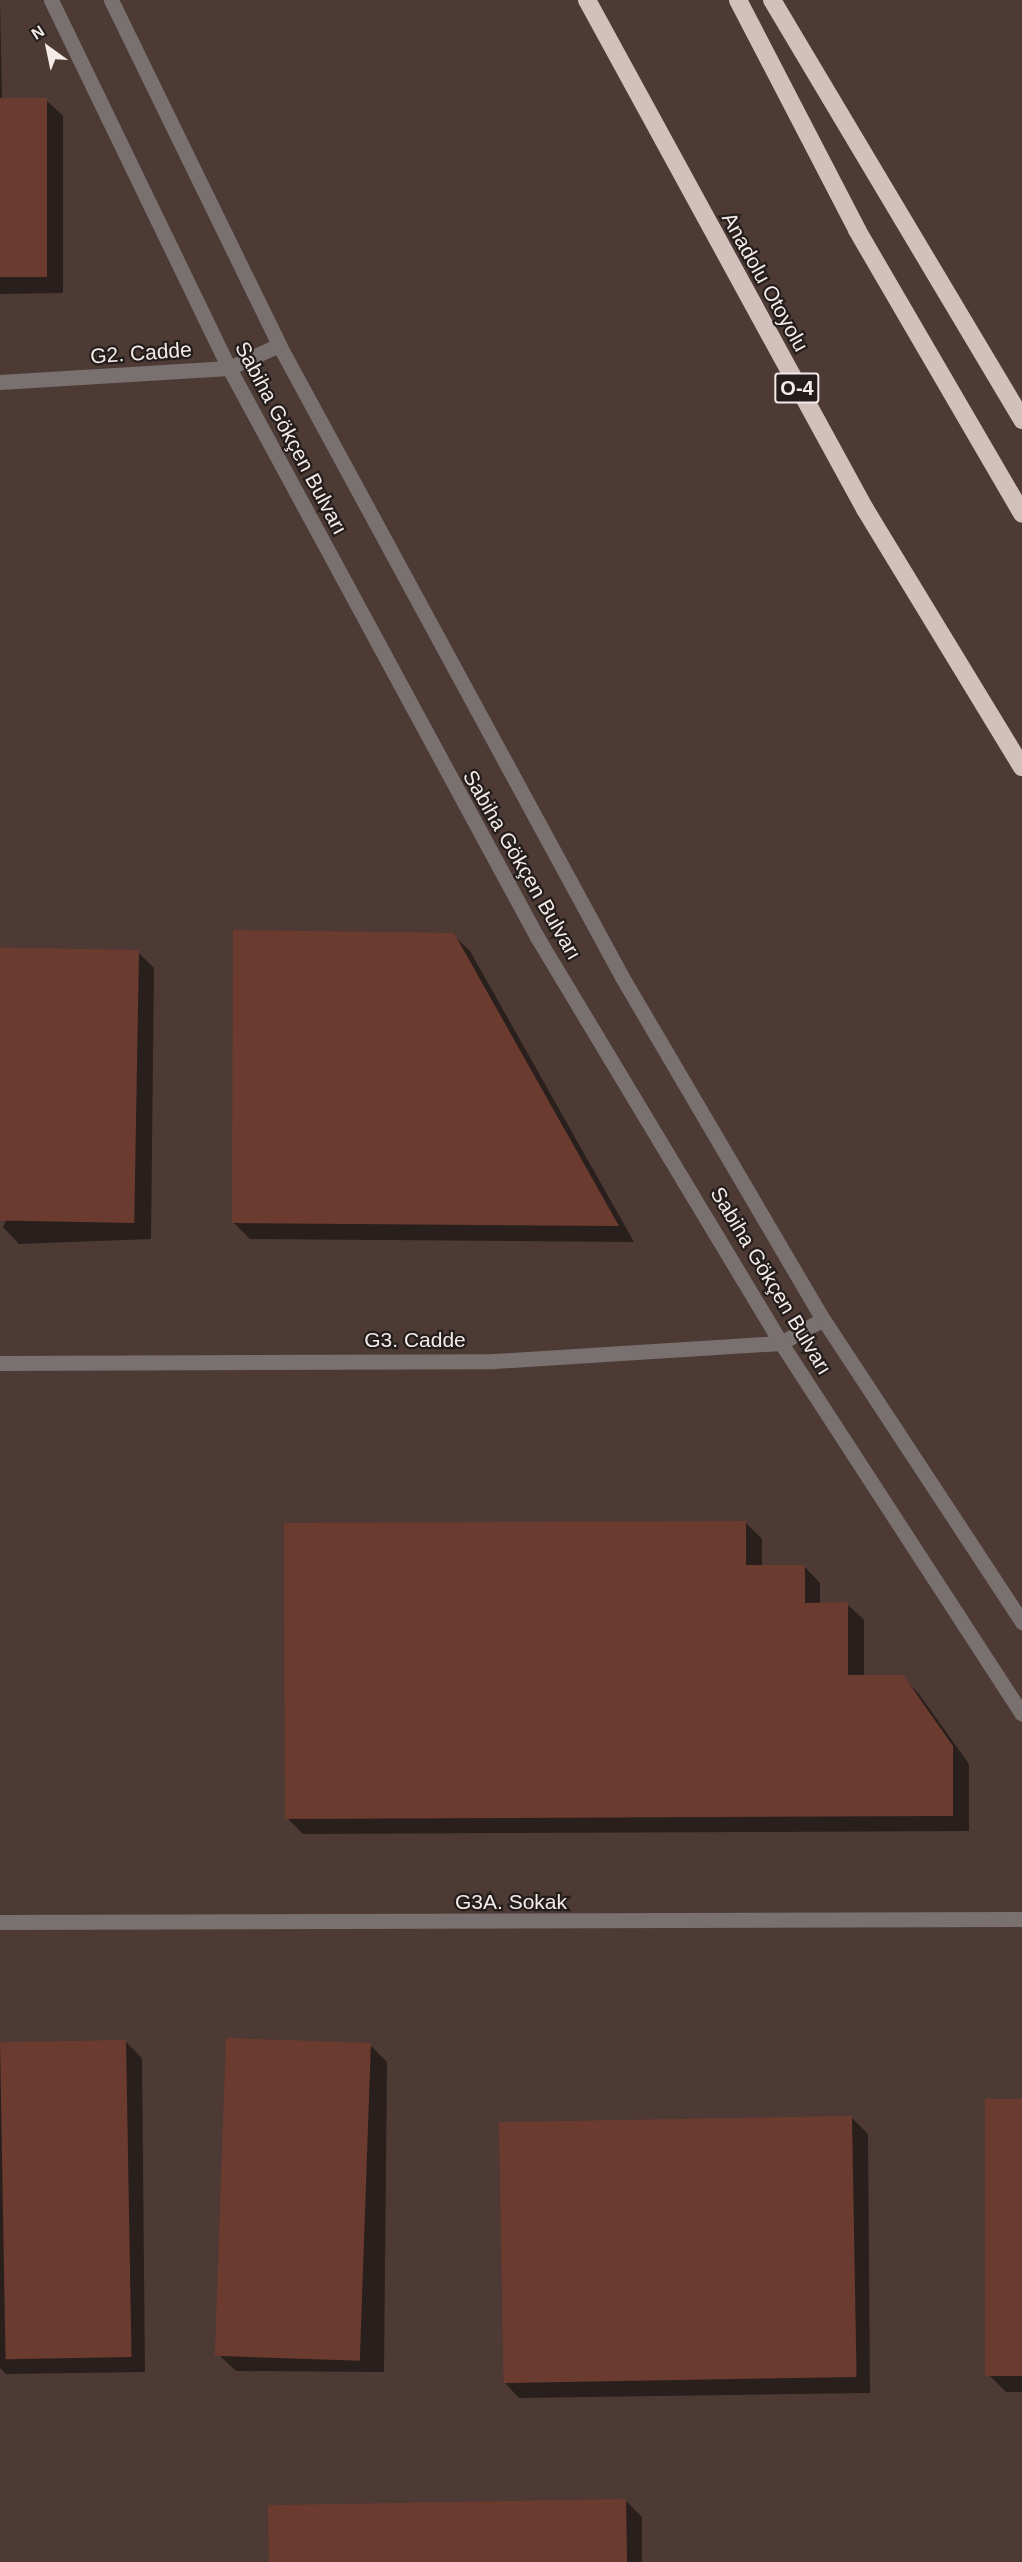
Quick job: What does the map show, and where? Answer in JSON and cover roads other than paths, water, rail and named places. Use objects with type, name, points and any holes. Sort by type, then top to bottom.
[{"type":"highway","name":"Anadolu Otoyolu","points":[[587,0],[859,499],[1022,767]]},
{"type":"highway","points":[[738,0],[857,230],[1022,513]]},
{"type":"highway","points":[[772,0],[1022,420]]},
{"type":"street","name":"Sabiha Gökçen Bulvarı","points":[[51,0],[229,368],[537,937],[781,1343],[1022,1714]]},
{"type":"street","name":"Sabiha Gökçen Bulvarı","points":[[111,0],[279,345],[622,977],[822,1319],[1022,1622]]},
{"type":"street","name":"G2. Cadde","points":[[0,382],[229,368],[279,345]]},
{"type":"street","name":"G3. Cadde","points":[[0,1362],[494,1361],[781,1343],[822,1319]]},
{"type":"street","name":"G3A. Sokak","points":[[0,1922],[1022,1919]]}]
